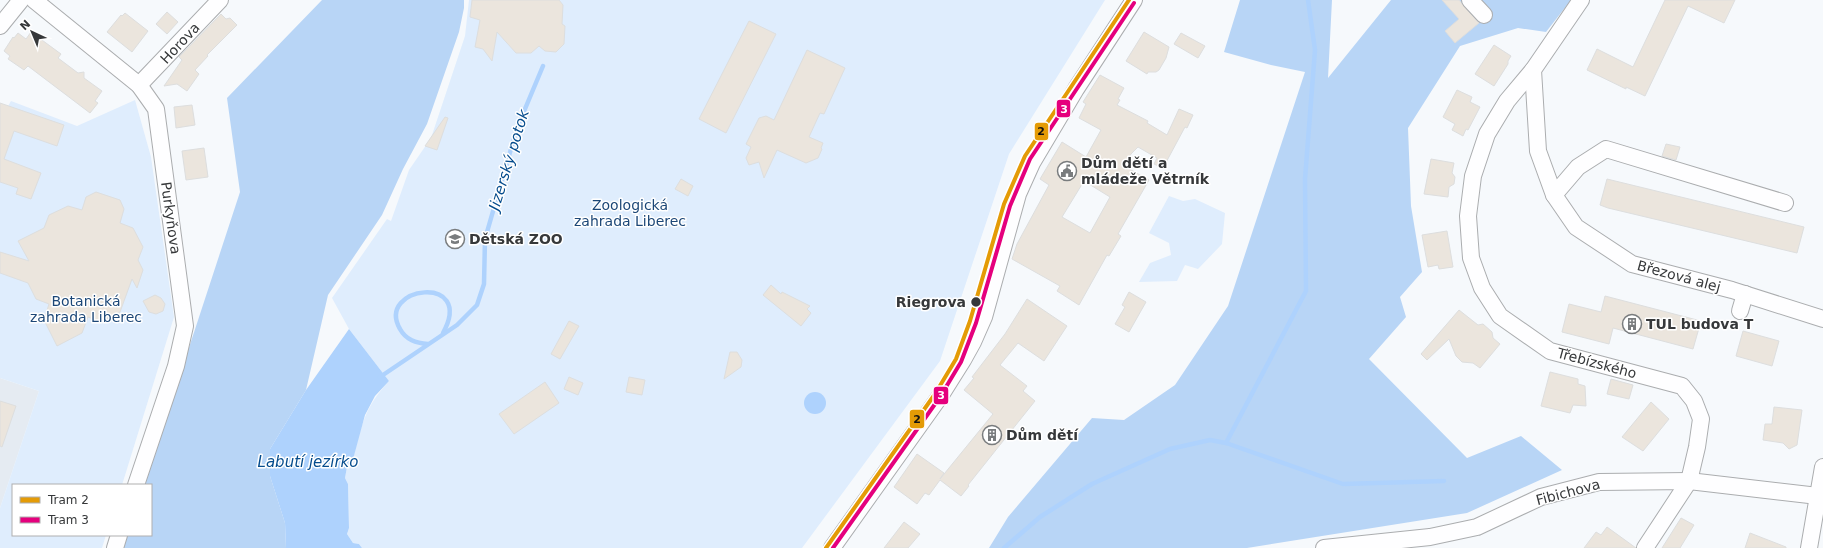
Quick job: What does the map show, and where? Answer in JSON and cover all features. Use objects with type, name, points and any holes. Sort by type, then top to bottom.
[{"type":"street","points":[[0,26],[21,0]]},
{"type":"street","name":"Purkyňova","points":[[34,0],[139,85],[156,109],[185,326],[176,366],[136,484]]},
{"type":"street","name":"Horova","points":[[139,85],[220,0]]},
{"type":"street","points":[[832,548],[941,395],[973,342],[984,317],[1018,194],[1032,163],[1076,89],[1134,0]]},
{"type":"street","points":[[1470,0],[1484,15]]},
{"type":"street","points":[[1533,70],[1581,0]]},
{"type":"street","name":"Březová alej","points":[[1533,70],[1538,151],[1554,194],[1576,227],[1632,264],[1745,294],[1823,319]]},
{"type":"street","name":"Třebízského","points":[[1533,70],[1507,101],[1488,134],[1472,176],[1468,216],[1471,258],[1482,288],[1500,316],[1550,351],[1682,386],[1690,395],[1701,419],[1697,447],[1689,481]]},
{"type":"street","points":[[1554,194],[1578,167],[1606,149],[1785,203]]},
{"type":"street","points":[[1740,311],[1745,294]]},
{"type":"street","points":[[1809,548],[1823,467]]},
{"type":"street","points":[[1645,548],[1689,481]]},
{"type":"street","name":"Fibichova","points":[[1324,548],[1430,538],[1477,527],[1541,497],[1599,482],[1689,481],[1818,496]]},
{"type":"street","points":[[115,548],[119,536]]},
{"type":"shaded area","points":[[322,0],[464,0],[464,8],[459,32],[427,124],[403,169],[382,215],[328,295],[306,390],[270,449],[270,476],[285,523],[286,548],[123,548],[127,536],[152,536],[152,484],[144,484],[240,192],[227,98]]},
{"type":"shaded area","points":[[1240,0],[1332,0],[1328,78],[1391,0],[1571,0],[1546,32],[1518,28],[1460,46],[1408,128],[1411,206],[1422,272],[1400,297],[1406,317],[1369,359],[1467,458],[1521,436],[1562,470],[1467,513],[1247,548],[989,548],[1008,517],[1092,418],[1124,420],[1175,385],[1228,306],[1305,72],[1271,65],[1224,52]]},
{"type":"shaded area","points":[[0,378],[39,391],[0,508]]},
{"type":"green space","name":"Zoologická zahrada Liberec","points":[[469,0],[1105,0],[1009,154],[940,361],[802,548],[362,548],[359,544],[353,543],[347,534],[349,528],[348,484],[345,478],[347,467],[352,463],[364,419],[368,410],[380,391],[389,381],[349,329],[332,298],[387,219],[391,221],[409,170],[431,138],[465,36]]},
{"type":"green space","name":"Botanická zahrada Liberec","points":[[135,100],[151,157],[174,317],[122,484],[12,484],[12,536],[106,536],[102,548],[0,548],[0,508],[39,391],[0,378],[0,120],[11,101],[77,126]]},
{"type":"green space","points":[[1169,196],[1183,201],[1195,199],[1225,213],[1222,244],[1198,269],[1185,265],[1177,281],[1139,282],[1150,263],[1171,255],[1169,243],[1149,233]]},
{"type":"water","name":"Labutí jezírko","points":[[349,329],[389,381],[375,396],[365,415],[352,463],[347,467],[345,478],[348,484],[349,528],[347,534],[353,543],[359,544],[362,548],[286,548],[285,523],[270,476],[270,449],[306,390]]},
{"type":"water","points":[[815,392],[823,395],[826,403],[823,411],[815,414],[807,411],[804,403],[807,395]]},
{"type":"building","points":[[472,0],[559,0],[563,5],[562,24],[565,26],[564,44],[556,52],[545,51],[539,46],[531,53],[516,53],[497,32],[492,61],[483,49],[475,47],[480,20],[470,17]]},
{"type":"building","points":[[1442,0],[1459,0],[1479,23],[1455,43],[1445,31],[1459,19]]},
{"type":"building","points":[[1665,0],[1735,0],[1724,23],[1688,6],[1645,96],[1626,87],[1626,89],[1587,70],[1597,49],[1633,67]]},
{"type":"building","points":[[167,12],[178,22],[167,34],[156,24]]},
{"type":"building","points":[[125,13],[148,31],[132,52],[107,32],[121,15],[122,16]]},
{"type":"building","points":[[221,14],[226,19],[230,18],[237,25],[207,55],[208,56],[195,70],[199,74],[187,91],[177,84],[164,86],[182,60],[179,57]]},
{"type":"building","points":[[749,21],[776,34],[726,133],[699,119]]},
{"type":"building","points":[[31,32],[61,54],[58,58],[78,73],[84,72],[84,78],[102,91],[95,101],[98,103],[90,113],[28,66],[24,70],[8,59],[10,56],[4,51],[13,37],[14,38],[18,33],[26,39]]},
{"type":"building","points":[[1144,32],[1169,47],[1166,58],[1159,70],[1156,72],[1148,72],[1147,74],[1126,61]]},
{"type":"building","points":[[1181,33],[1205,46],[1198,58],[1174,44]]},
{"type":"building","points":[[1494,45],[1511,56],[1508,64],[1494,86],[1475,74]]},
{"type":"building","points":[[807,50],[845,68],[824,114],[820,113],[809,137],[823,143],[822,149],[818,158],[806,163],[777,150],[764,178],[759,162],[749,165],[746,158],[751,147],[746,144],[759,118],[766,116],[774,120]]},
{"type":"building","points":[[1100,75],[1124,88],[1118,99],[1120,100],[1117,105],[1148,121],[1147,123],[1167,135],[1179,109],[1193,115],[1163,168],[1154,164],[1157,158],[1138,147],[1131,154],[1124,166],[1149,180],[1118,234],[1121,236],[1109,256],[1107,255],[1079,305],[1057,291],[1060,286],[1012,259],[1017,244],[1049,185],[1040,179],[1062,142],[1086,157],[1101,130],[1079,118],[1086,104],[1083,102]],"holes":[[[1084,181],[1110,197],[1090,233],[1062,217]]]},
{"type":"building","points":[[1457,90],[1472,97],[1470,102],[1480,107],[1468,130],[1466,129],[1463,136],[1452,130],[1455,124],[1443,117]]},
{"type":"building","points":[[0,103],[64,125],[57,146],[14,131],[4,159],[41,173],[31,199],[16,194],[18,188],[0,182]]},
{"type":"building","points":[[192,105],[195,125],[176,128],[174,107]]},
{"type":"building","points":[[445,117],[448,118],[437,150],[425,146]]},
{"type":"building","points":[[1666,144],[1680,147],[1676,160],[1662,156]]},
{"type":"building","points":[[204,148],[208,177],[186,180],[182,151]]},
{"type":"building","points":[[1431,159],[1454,163],[1452,173],[1455,177],[1454,184],[1449,187],[1448,197],[1424,194]]},
{"type":"building","points":[[681,179],[693,186],[688,196],[675,189]]},
{"type":"building","points":[[1607,179],[1804,227],[1797,253],[1600,205]]},
{"type":"building","points":[[96,192],[120,200],[124,209],[120,223],[133,228],[143,247],[138,260],[143,270],[137,288],[132,279],[120,312],[101,322],[88,317],[82,333],[57,346],[44,320],[49,304],[36,299],[28,283],[0,273],[0,252],[29,261],[18,241],[44,228],[49,215],[68,206],[82,210],[86,197]]},
{"type":"building","points":[[1447,231],[1453,267],[1439,269],[1438,265],[1428,267],[1422,235]]},
{"type":"building","points":[[771,285],[781,294],[782,292],[810,306],[807,309],[811,313],[801,326],[763,295]]},
{"type":"building","points":[[1129,292],[1146,302],[1129,332],[1115,324],[1125,307],[1122,305]]},
{"type":"building","points":[[155,295],[161,298],[165,304],[163,311],[156,314],[149,312],[143,301]]},
{"type":"building","name":"TUL budova T","points":[[1605,296],[1701,321],[1693,349],[1613,328],[1609,344],[1562,332],[1569,304],[1601,312]]},
{"type":"building","points":[[1027,299],[1067,326],[1044,361],[1018,343],[1000,365],[1027,386],[1023,391],[1035,401],[968,485],[969,486],[961,496],[940,480],[929,495],[925,493],[917,504],[894,487],[917,454],[944,473],[940,479],[993,414],[964,390],[974,378],[972,377],[1005,334]]},
{"type":"building","points":[[1459,310],[1478,325],[1483,324],[1492,332],[1493,338],[1500,344],[1480,368],[1473,363],[1462,362],[1456,356],[1449,339],[1427,360],[1421,354]]},
{"type":"building","points":[[569,321],[579,326],[560,359],[551,354]]},
{"type":"building","points":[[1743,331],[1779,341],[1772,366],[1736,356]]},
{"type":"building","points":[[730,352],[737,352],[742,360],[741,367],[724,379]]},
{"type":"building","points":[[1550,372],[1578,379],[1578,384],[1585,386],[1586,406],[1573,405],[1570,413],[1541,406]]},
{"type":"building","points":[[569,377],[583,383],[578,395],[564,389]]},
{"type":"building","points":[[629,377],[645,380],[642,395],[626,392]]},
{"type":"building","points":[[1611,379],[1633,385],[1629,399],[1607,394]]},
{"type":"building","points":[[545,382],[559,403],[514,434],[499,414]]},
{"type":"building","points":[[0,401],[16,406],[2,447],[0,446]]},
{"type":"building","points":[[1651,402],[1669,419],[1643,451],[1622,437]]},
{"type":"building","points":[[1774,407],[1802,410],[1797,445],[1789,449],[1783,443],[1763,440],[1765,424],[1772,424]]},
{"type":"building","points":[[1681,518],[1694,525],[1680,548],[1662,548]]},
{"type":"building","points":[[904,522],[920,534],[908,548],[884,548]]},
{"type":"building","points":[[1607,527],[1636,548],[1584,548],[1596,532],[1601,535]]},
{"type":"building","points":[[1750,533],[1786,547],[1786,548],[1745,548]]},
{"type":"waterway","points":[[1004,548],[1040,517],[1092,484],[1170,449],[1210,440],[1226,443],[1306,291],[1305,179],[1315,50],[1308,0]]},
{"type":"waterway","name":"Jizerský potok","points":[[380,377],[457,325],[477,305],[484,284],[485,239],[517,128],[543,66]]},
{"type":"waterway","points":[[428,344],[419,343],[408,338],[402,333],[396,314],[401,303],[411,296],[424,292],[437,294],[447,301],[450,314],[443,333]]},
{"type":"waterway","points":[[1226,443],[1343,484],[1444,481]]},
{"type":"tram line","name":"2","points":[[826,548],[935,394],[956,359],[970,321],[1004,204],[1025,156],[1129,0]]},
{"type":"tram line","name":"3","points":[[833,548],[940,397],[961,362],[976,323],[1010,206],[1030,159],[1134,3]]},
{"type":"place","name":"Dům dětí a mládeže Větrník","points":[[1067,171]]},
{"type":"place","name":"Dětská ZOO","points":[[455,239]]},
{"type":"place","name":"Riegrova","points":[[976,302]]},
{"type":"place","name":"TUL budova T","points":[[1632,324]]},
{"type":"place","name":"Dům dětí","points":[[992,435]]}]
